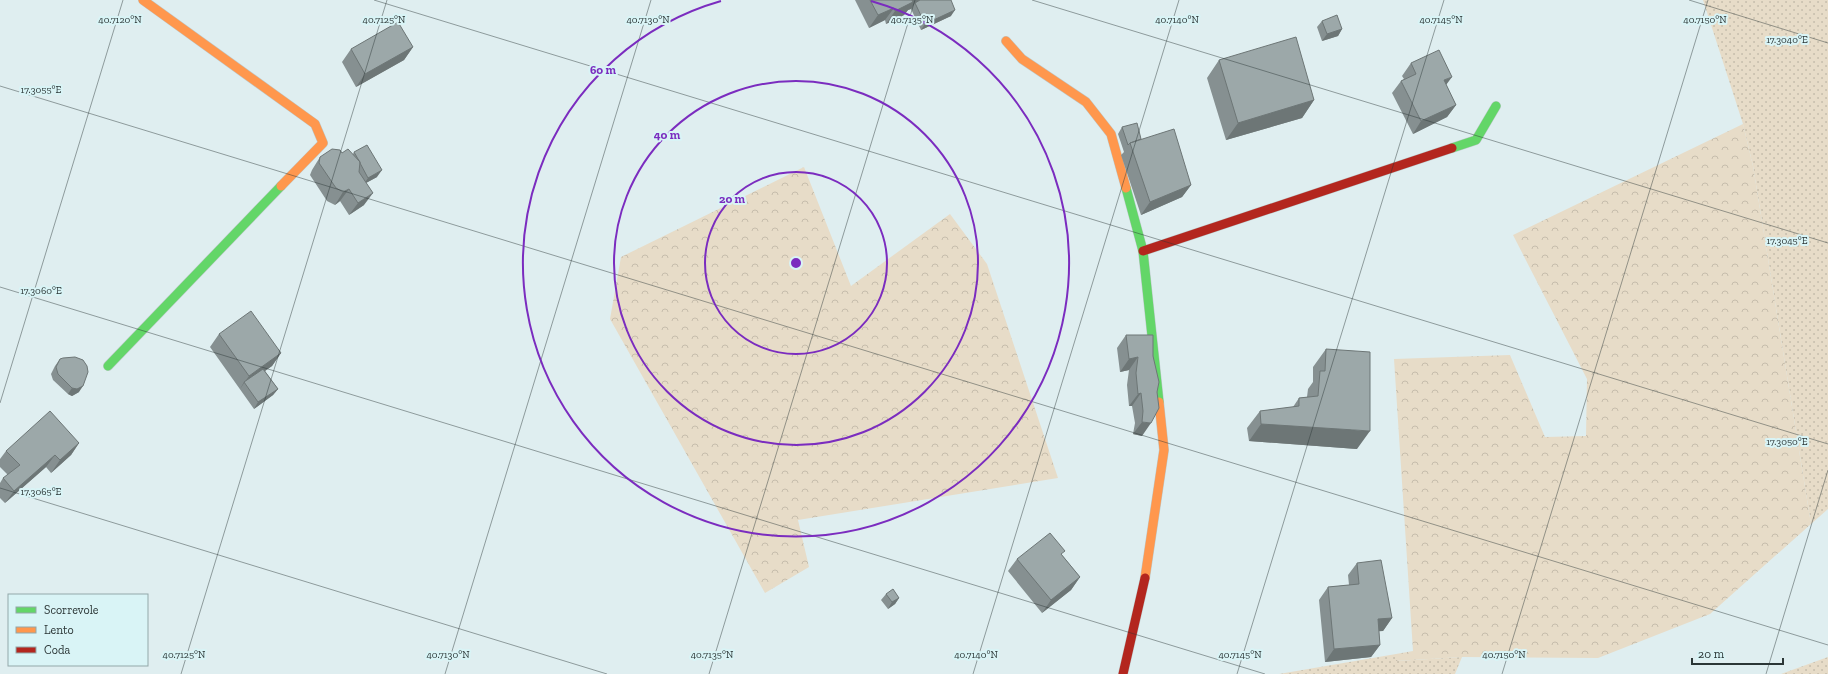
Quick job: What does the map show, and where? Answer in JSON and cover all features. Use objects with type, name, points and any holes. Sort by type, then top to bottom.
[{"type":"street","points":[[108,366],[323,144],[315,124],[143,0]]},
{"type":"street","points":[[1006,41],[1022,58],[1086,102],[1111,134],[1143,251],[1164,450],[1143,593],[1123,674]]},
{"type":"street","points":[[1143,251],[1476,140],[1496,106]]},
{"type":"green space","points":[[1703,0],[1828,0],[1828,509],[1811,524],[1753,166],[1743,124]]},
{"type":"green space","points":[[1743,124],[1753,166],[1811,524],[1710,614],[1598,658],[1462,657],[1396,661],[1396,654],[1413,651],[1394,359],[1510,355],[1545,437],[1586,436],[1587,379],[1513,235]]},
{"type":"green space","points":[[804,167],[851,286],[950,214],[987,264],[1058,478],[798,520],[809,567],[765,593],[610,319],[621,257]]},
{"type":"green space","points":[[1396,654],[1396,661],[1462,657],[1455,674],[1279,674]]},
{"type":"green space","points":[[1828,657],[1828,674],[1781,674]]},
{"type":"building","points":[[870,0],[912,0],[913,2],[895,11],[894,8],[878,15]]},
{"type":"building","points":[[920,0],[951,0],[955,10],[925,24],[915,3]]},
{"type":"building","points":[[1337,15],[1342,29],[1327,34],[1322,21]]},
{"type":"building","points":[[398,22],[413,47],[365,74],[351,49]]},
{"type":"building","points":[[1296,37],[1314,100],[1238,123],[1219,60]]},
{"type":"building","points":[[1439,50],[1452,77],[1444,80],[1456,105],[1421,121],[1401,81],[1416,74],[1411,63]]},
{"type":"building","points":[[1137,123],[1141,139],[1128,145],[1122,127]]},
{"type":"building","points":[[1174,129],[1191,185],[1150,202],[1130,143]]},
{"type":"building","points":[[367,145],[382,170],[368,178],[354,152]]},
{"type":"building","points":[[332,149],[340,150],[342,153],[348,149],[360,162],[359,172],[373,193],[358,203],[349,189],[343,192],[336,188],[319,163],[320,157]]},
{"type":"building","points":[[251,311],[281,353],[249,376],[219,334]]},
{"type":"building","points":[[1126,335],[1153,335],[1153,356],[1159,382],[1157,392],[1159,408],[1151,423],[1142,422],[1143,411],[1141,393],[1138,394],[1136,373],[1138,357],[1129,359]]},
{"type":"building","points":[[1326,349],[1370,352],[1370,431],[1261,424],[1260,411],[1299,406],[1299,398],[1318,396],[1320,371],[1325,371]]},
{"type":"building","points":[[75,357],[83,360],[87,366],[88,372],[83,386],[77,389],[72,388],[58,374],[56,367],[60,359]]},
{"type":"building","points":[[263,369],[278,389],[258,402],[244,382]]},
{"type":"building","points":[[50,411],[79,443],[60,460],[55,455],[14,491],[3,478],[20,465],[6,451]]},
{"type":"building","points":[[1050,533],[1065,551],[1061,554],[1080,577],[1051,600],[1017,559]]},
{"type":"building","points":[[1381,560],[1392,618],[1378,619],[1380,645],[1334,649],[1328,587],[1359,584],[1357,563]]},
{"type":"building","points":[[893,589],[899,598],[892,602],[886,594]]},
{"type":"traffic: fast","points":[[1452,148],[1476,140],[1496,106]]},
{"type":"traffic: fast","points":[[108,366],[281,186]]},
{"type":"traffic: fast","points":[[1126,188],[1143,251],[1159,402]]},
{"type":"traffic: slow","points":[[143,0],[315,124],[323,143],[281,186]]},
{"type":"traffic: slow","points":[[1006,41],[1022,59],[1086,102],[1111,134],[1126,188]]},
{"type":"traffic: slow","points":[[1145,578],[1164,450],[1159,402]]},
{"type":"traffic: jam","points":[[1143,251],[1452,148]]},
{"type":"traffic: jam","points":[[1123,674],[1145,578]]}]
